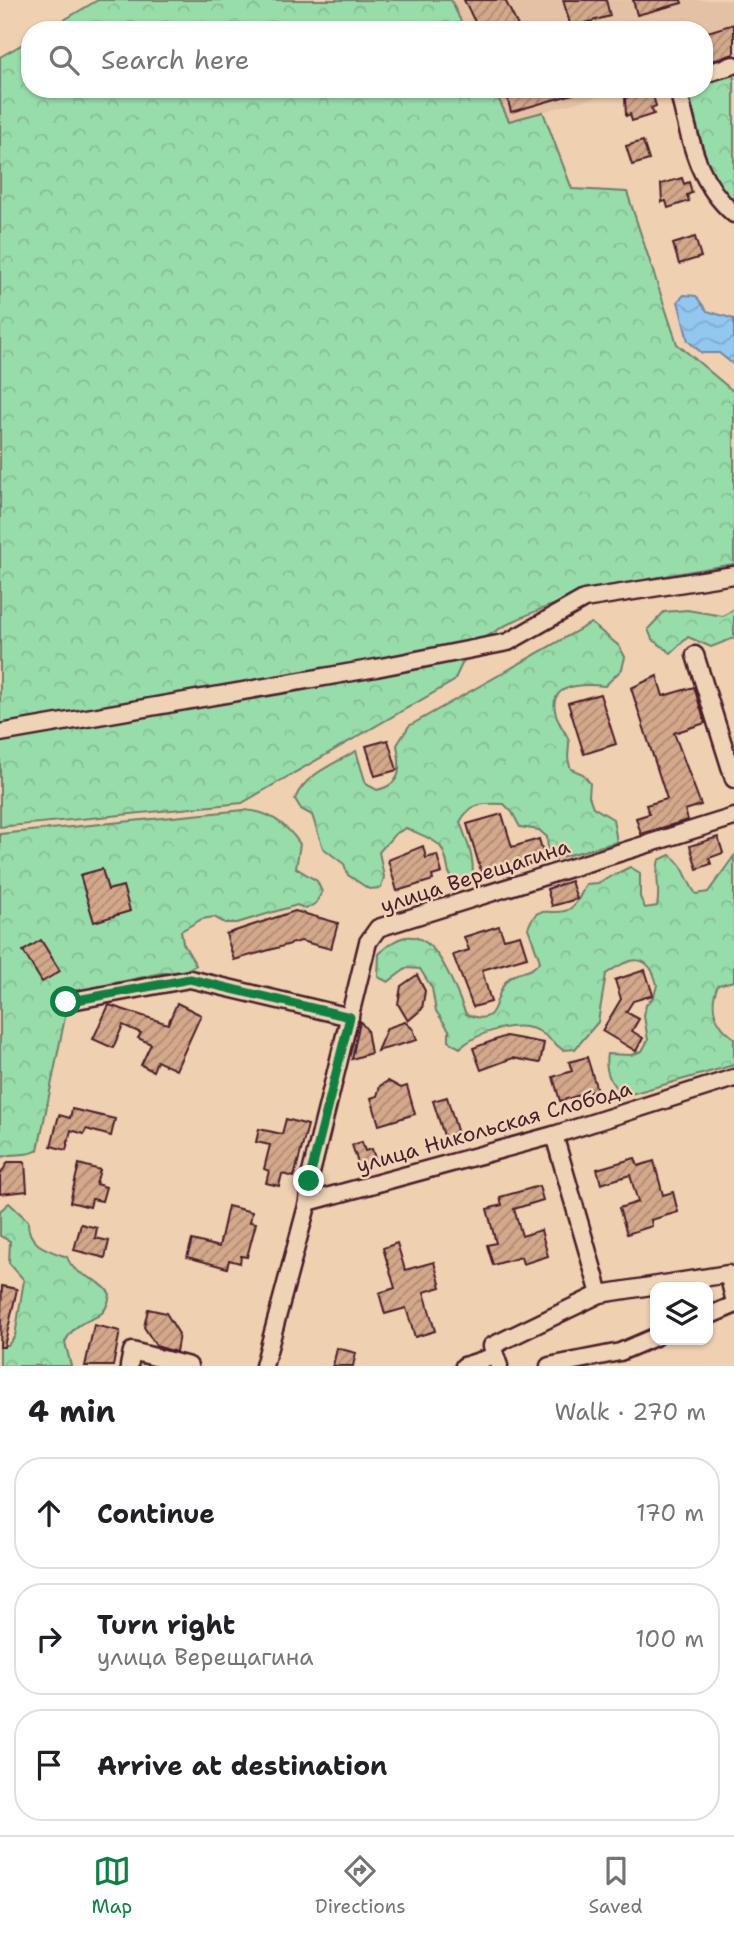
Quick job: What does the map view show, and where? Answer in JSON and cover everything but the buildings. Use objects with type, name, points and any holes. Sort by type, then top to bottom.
[{"type":"street","points":[[713,71],[734,65]]},
{"type":"street","points":[[680,98],[699,170],[720,202],[734,214]]},
{"type":"street","points":[[0,733],[376,668],[508,642],[584,599],[734,575]]},
{"type":"street","points":[[695,655],[734,779]]},
{"type":"street","name":"улица Верещагина","points":[[307,1202],[310,1177],[368,942],[378,928],[734,817]]},
{"type":"street","points":[[66,1002],[190,979],[350,1017]]},
{"type":"street","name":"улица Никольская Слобода","points":[[307,1202],[554,1135],[734,1078]]},
{"type":"street","points":[[554,1135],[600,1294]]},
{"type":"street","points":[[264,1366],[307,1202]]},
{"type":"street","points":[[464,1366],[497,1361],[492,1346],[600,1294],[728,1274],[734,1298]]},
{"type":"street","points":[[713,1314],[734,1305]]},
{"type":"street","points":[[550,1366],[620,1352],[650,1339]]},
{"type":"street","points":[[129,1366],[132,1351],[189,1366]]},
{"type":"shaded area","points":[[451,0],[734,0],[734,58],[713,64],[713,21],[461,21]]},
{"type":"shaded area","points":[[498,98],[592,98],[509,121]]},
{"type":"green space","points":[[98,0],[451,0],[461,21],[62,21]]},
{"type":"green space","points":[[21,45],[21,98],[498,98],[509,121],[543,112],[572,189],[627,192],[677,344],[734,392],[734,564],[633,582],[561,602],[527,615],[497,630],[472,648],[454,681],[242,803],[0,827],[0,57]]},
{"type":"green space","points":[[734,72],[734,203],[710,174],[689,98],[713,98],[713,78]]},
{"type":"green space","points":[[734,609],[734,638],[711,647],[688,637],[671,653],[652,639],[648,629],[664,612],[687,610],[723,616]]},
{"type":"green space","points":[[591,623],[619,646],[625,657],[622,669],[605,686],[575,686],[559,693],[555,700],[555,709],[569,742],[568,758],[571,769],[583,774],[590,783],[589,796],[593,807],[613,819],[617,842],[554,859],[548,850],[547,837],[539,830],[520,827],[504,804],[484,804],[473,807],[460,822],[472,860],[471,884],[461,883],[450,876],[444,852],[437,843],[406,828],[395,834],[379,852],[384,877],[381,888],[369,889],[348,875],[344,864],[323,848],[312,815],[301,809],[295,799],[305,783],[356,751],[366,784],[377,790],[392,784],[399,768],[397,745],[409,726]]},
{"type":"green space","points":[[244,810],[269,816],[295,837],[300,844],[296,868],[317,881],[322,892],[316,903],[306,909],[297,905],[237,923],[225,923],[214,917],[202,919],[181,931],[183,943],[196,965],[185,971],[161,973],[70,993],[38,1150],[0,1158],[0,834]]},
{"type":"green space","points":[[670,855],[682,868],[696,894],[708,892],[734,856],[734,981],[718,985],[714,1008],[722,1027],[734,1038],[734,1065],[624,1096],[619,1092],[608,1072],[607,1054],[631,1055],[642,1051],[648,1040],[644,1016],[646,1005],[654,996],[657,985],[649,966],[637,960],[623,964],[606,974],[598,1022],[575,1049],[563,1050],[537,1030],[518,1026],[486,1033],[460,1048],[449,1042],[449,1030],[436,1011],[432,988],[420,969],[407,968],[388,982],[378,977],[379,954],[396,940],[411,937],[424,941],[435,951],[444,966],[466,1014],[486,1017],[491,1014],[508,979],[532,969],[540,961],[528,928],[535,915],[569,909],[578,900],[586,884],[598,883],[630,867],[640,873],[640,897],[645,908],[657,906],[659,860]]},
{"type":"green space","points":[[9,1203],[28,1221],[31,1236],[35,1241],[46,1249],[67,1257],[76,1270],[99,1283],[110,1294],[103,1312],[78,1326],[65,1342],[71,1366],[0,1366],[0,1345],[8,1345],[15,1336],[24,1280],[9,1263],[10,1241],[0,1236],[0,1211]]},
{"type":"water","points":[[684,295],[696,296],[707,311],[734,319],[734,365],[719,353],[702,353],[688,341],[678,301]]},
{"type":"route","points":[[66,1002],[190,979],[350,1017],[309,1181]]}]
